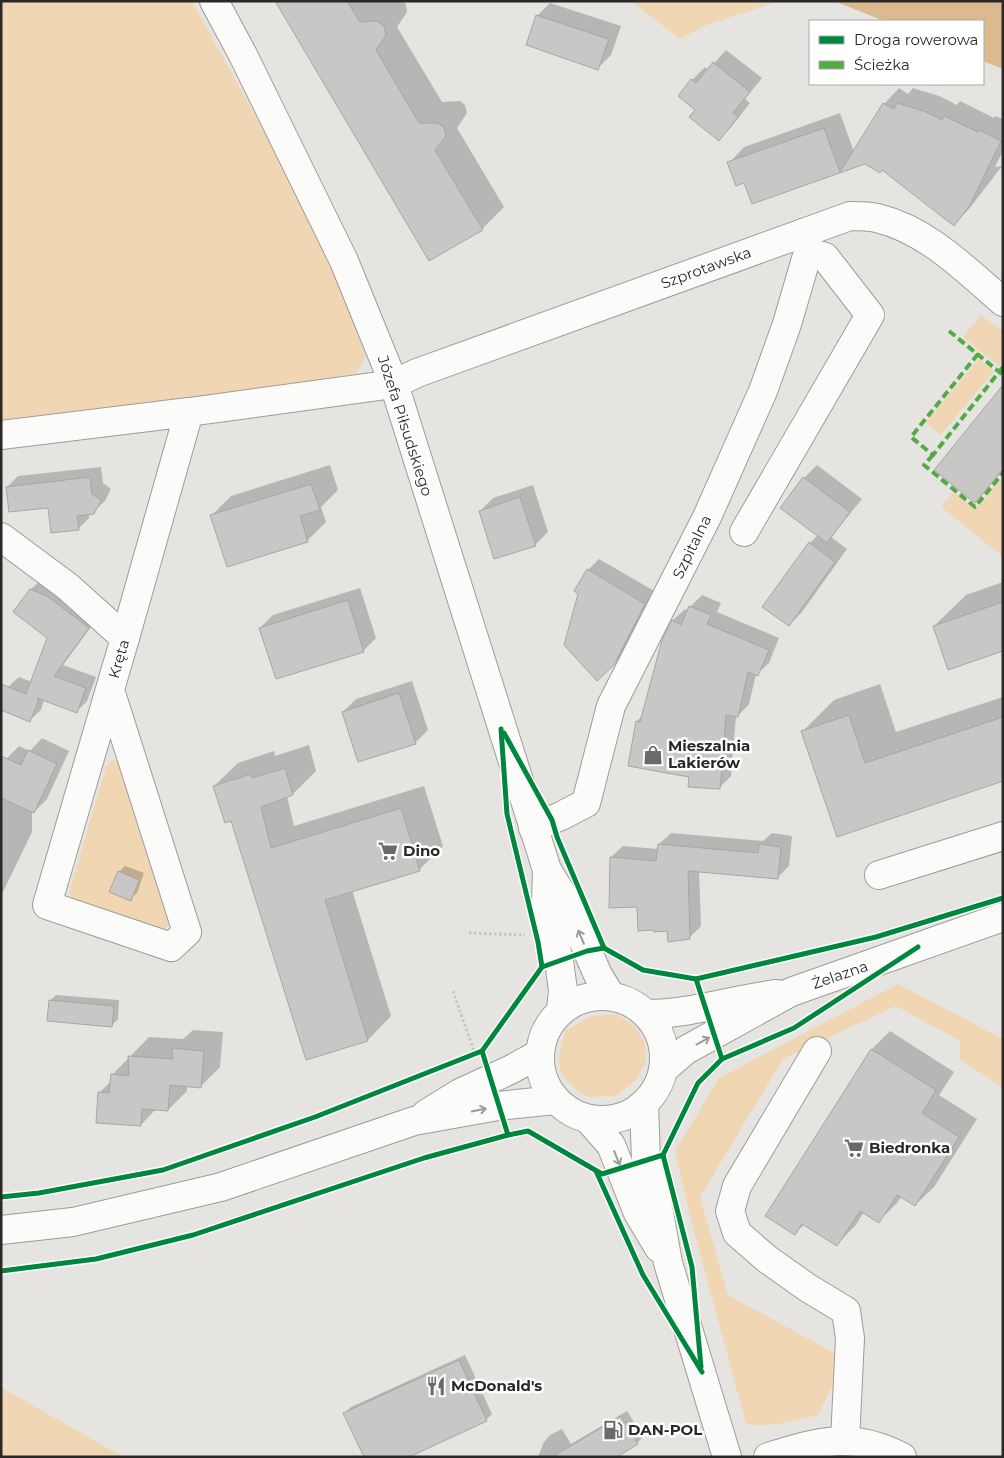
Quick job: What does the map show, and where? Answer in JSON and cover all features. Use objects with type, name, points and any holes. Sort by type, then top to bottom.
[{"type":"street","name":"Józefa Piłsudskiego","points":[[214,1],[243,55],[344,261],[394,384],[547,870]]},
{"type":"street","name":"Szprotawska","points":[[394,384],[417,373],[805,243],[850,216],[876,217],[914,232],[940,248],[1003,302]]},
{"type":"street","points":[[744,532],[870,315],[825,257],[805,243]]},
{"type":"street","name":"Szpitalna","points":[[533,828],[586,803],[611,706],[707,517],[763,391],[786,324],[805,243]]},
{"type":"street","points":[[1,435],[394,384]]},
{"type":"street","name":"Kręta","points":[[110,690],[186,932],[171,947],[48,905],[110,690],[126,638],[189,412]]},
{"type":"street","points":[[1,537],[67,586],[126,638]]},
{"type":"street","points":[[879,875],[1003,836]]},
{"type":"street","points":[[547,870],[565,899],[587,951],[611,996]]},
{"type":"street","points":[[547,870],[546,901],[559,961],[563,990],[562,1010]]},
{"type":"street","name":"Żelazna","points":[[791,992],[1003,917]]},
{"type":"street","points":[[648,1014],[668,1014],[750,997],[791,992]]},
{"type":"street","points":[[664,1070],[686,1050],[791,992]]},
{"type":"street","points":[[594,996],[611,996],[631,1002],[648,1014],[659,1031],[664,1050],[664,1070],[657,1089],[644,1104],[628,1115],[608,1120],[588,1119],[570,1112],[555,1100],[546,1086],[540,1070],[539,1054],[542,1037],[550,1022],[562,1010],[577,1000],[594,996]]},
{"type":"street","points":[[817,1051],[738,1186],[730,1211],[737,1233],[774,1264],[808,1288],[846,1311],[850,1338],[845,1441]]},
{"type":"street","points":[[414,1121],[460,1093],[490,1080],[539,1054]]},
{"type":"street","points":[[1,1230],[73,1222],[221,1187],[414,1121],[498,1106],[555,1100]]},
{"type":"street","points":[[644,1104],[646,1161],[657,1201],[668,1263],[727,1457]]},
{"type":"street","points":[[588,1119],[611,1145],[638,1213],[668,1263]]},
{"type":"street","points":[[768,1457],[824,1441],[862,1442],[891,1451],[902,1457]]},
{"type":"path","points":[[469,933],[526,935]]},
{"type":"path","points":[[453,991],[475,1054]]},
{"type":"path","points":[[466,1057],[482,1051],[490,1080]]},
{"type":"shaded area","points":[[1,1],[192,1],[273,148],[340,287],[366,357],[356,373],[286,386],[1,421]]},
{"type":"shaded area","points":[[631,1],[780,1],[706,25],[680,39]]},
{"type":"shaded area","points":[[834,1],[1003,1],[1003,69],[984,61],[984,20],[882,20]]},
{"type":"shaded area","points":[[981,315],[1003,332],[1003,361],[999,366],[963,337]]},
{"type":"shaded area","points":[[979,359],[994,371],[941,435],[926,422]]},
{"type":"shaded area","points":[[1003,477],[1002,556],[941,507],[953,492],[976,510]]},
{"type":"shaded area","points":[[112,760],[121,762],[170,923],[161,933],[71,899],[69,892],[106,767]]},
{"type":"shaded area","points":[[898,984],[1003,1039],[1003,1088],[960,1060],[960,1041],[896,1006],[783,1059],[700,1197],[728,1295],[836,1354],[832,1386],[818,1415],[791,1422],[746,1424],[692,1224],[675,1151],[719,1078]]},
{"type":"shaded area","points":[[617,1014],[635,1027],[645,1043],[646,1063],[636,1080],[616,1096],[588,1097],[575,1089],[562,1075],[558,1059],[565,1031],[591,1016]]},
{"type":"shaded area","points":[[1,1386],[6,1390],[123,1457],[1,1457]]},
{"type":"building","points":[[275,1],[347,1],[360,22],[377,21],[384,26],[386,35],[376,50],[419,123],[437,123],[444,127],[446,136],[435,150],[483,230],[429,261]]},
{"type":"building","points":[[536,15],[609,39],[598,70],[526,45]]},
{"type":"building","points":[[713,62],[750,92],[733,113],[738,117],[719,141],[689,117],[695,110],[678,96],[691,79],[696,83]]},
{"type":"building","points":[[883,103],[894,109],[897,103],[924,111],[942,120],[944,116],[1001,141],[970,205],[954,226],[882,170],[880,173],[865,164],[752,204],[744,183],[736,186],[727,162],[824,128],[840,172]]},
{"type":"building","points":[[1003,385],[1003,469],[975,503],[934,470]]},
{"type":"building","points":[[90,477],[92,494],[101,500],[94,514],[77,516],[79,530],[51,533],[48,508],[9,512],[6,487]]},
{"type":"building","points":[[803,477],[850,512],[827,543],[780,508]]},
{"type":"building","points":[[311,484],[320,510],[300,516],[308,542],[227,567],[210,515]]},
{"type":"building","points":[[520,497],[536,546],[494,559],[479,511]]},
{"type":"building","points":[[809,542],[835,562],[789,626],[762,607]]},
{"type":"building","points":[[587,569],[645,604],[614,665],[597,681],[564,645],[578,594],[574,591]]},
{"type":"building","points":[[30,589],[47,596],[89,628],[54,676],[86,688],[77,713],[37,698],[39,699],[30,722],[1,710],[1,684],[26,694],[47,638],[13,612]]},
{"type":"building","points":[[348,600],[364,652],[276,679],[259,628]]},
{"type":"building","points":[[1003,602],[1003,651],[948,670],[933,626]]},
{"type":"building","points":[[689,606],[711,615],[707,624],[769,650],[758,676],[748,672],[738,717],[726,715],[720,789],[688,787],[689,777],[628,766],[636,721],[640,722],[662,640],[672,620],[681,625]]},
{"type":"building","points":[[399,693],[416,744],[358,762],[342,712]]},
{"type":"building","points":[[849,715],[865,763],[1003,717],[1003,781],[837,837],[801,731]]},
{"type":"building","points":[[28,750],[57,764],[34,813],[1,798],[1,756],[21,765]]},
{"type":"building","points":[[285,768],[293,795],[261,807],[271,848],[401,808],[420,871],[325,900],[368,1041],[306,1060],[231,821],[225,823],[213,786],[251,774],[252,778]]},
{"type":"building","points":[[658,844],[758,853],[759,844],[781,847],[778,879],[688,871],[690,939],[668,942],[667,931],[638,931],[637,907],[609,908],[610,857],[656,861]]},
{"type":"building","points":[[118,871],[139,880],[131,901],[109,892]]},
{"type":"building","points":[[49,1000],[114,1006],[112,1027],[47,1021]]},
{"type":"building","points":[[172,1048],[204,1051],[201,1088],[170,1085],[168,1111],[142,1109],[141,1126],[96,1123],[98,1092],[109,1093],[111,1074],[129,1076],[128,1056],[173,1059]]},
{"type":"building","name":"Biedronka","points":[[871,1049],[936,1090],[922,1113],[959,1137],[915,1206],[897,1195],[879,1223],[860,1211],[837,1246],[802,1224],[795,1235],[765,1216]]},
{"type":"building","name":"McDonald's","points":[[459,1360],[487,1421],[409,1457],[364,1457],[343,1413]]},
{"type":"building","name":"DAN-POL","points":[[621,1416],[638,1444],[617,1457],[552,1457]]},
{"type":"marked path","points":[[949,331],[1003,375]]},
{"type":"marked path","points":[[978,354],[911,437],[933,455],[1003,367]]},
{"type":"marked path","points":[[933,455],[924,465],[975,507],[1003,473]]},
{"type":"cycle path","points":[[501,729],[507,814],[538,942],[542,967]]},
{"type":"cycle path","points":[[504,733],[552,820],[557,837],[604,948]]},
{"type":"cycle path","points":[[1,1197],[39,1193],[163,1170],[315,1117],[482,1051],[542,967],[587,951],[604,948],[643,970],[696,979],[876,937],[1003,898]]},
{"type":"cycle path","points":[[722,1059],[794,1028],[918,947]]},
{"type":"cycle path","points":[[482,1051],[508,1135],[528,1131],[602,1174],[663,1155],[698,1083],[722,1059],[696,979]]},
{"type":"cycle path","points":[[1,1271],[96,1259],[193,1235],[424,1158],[508,1135]]},
{"type":"cycle path","points":[[663,1155],[692,1267],[701,1367]]},
{"type":"cycle path","points":[[596,1171],[643,1275],[702,1372]]},
{"type":"place","name":"Mieszalnia Lakierów","points":[[653,755]]},
{"type":"place","name":"Dino","points":[[388,851]]},
{"type":"place","name":"Biedronka","points":[[854,1148]]},
{"type":"place","name":"McDonald's","points":[[436,1386]]},
{"type":"place","name":"DAN-POL","points":[[613,1430]]}]
